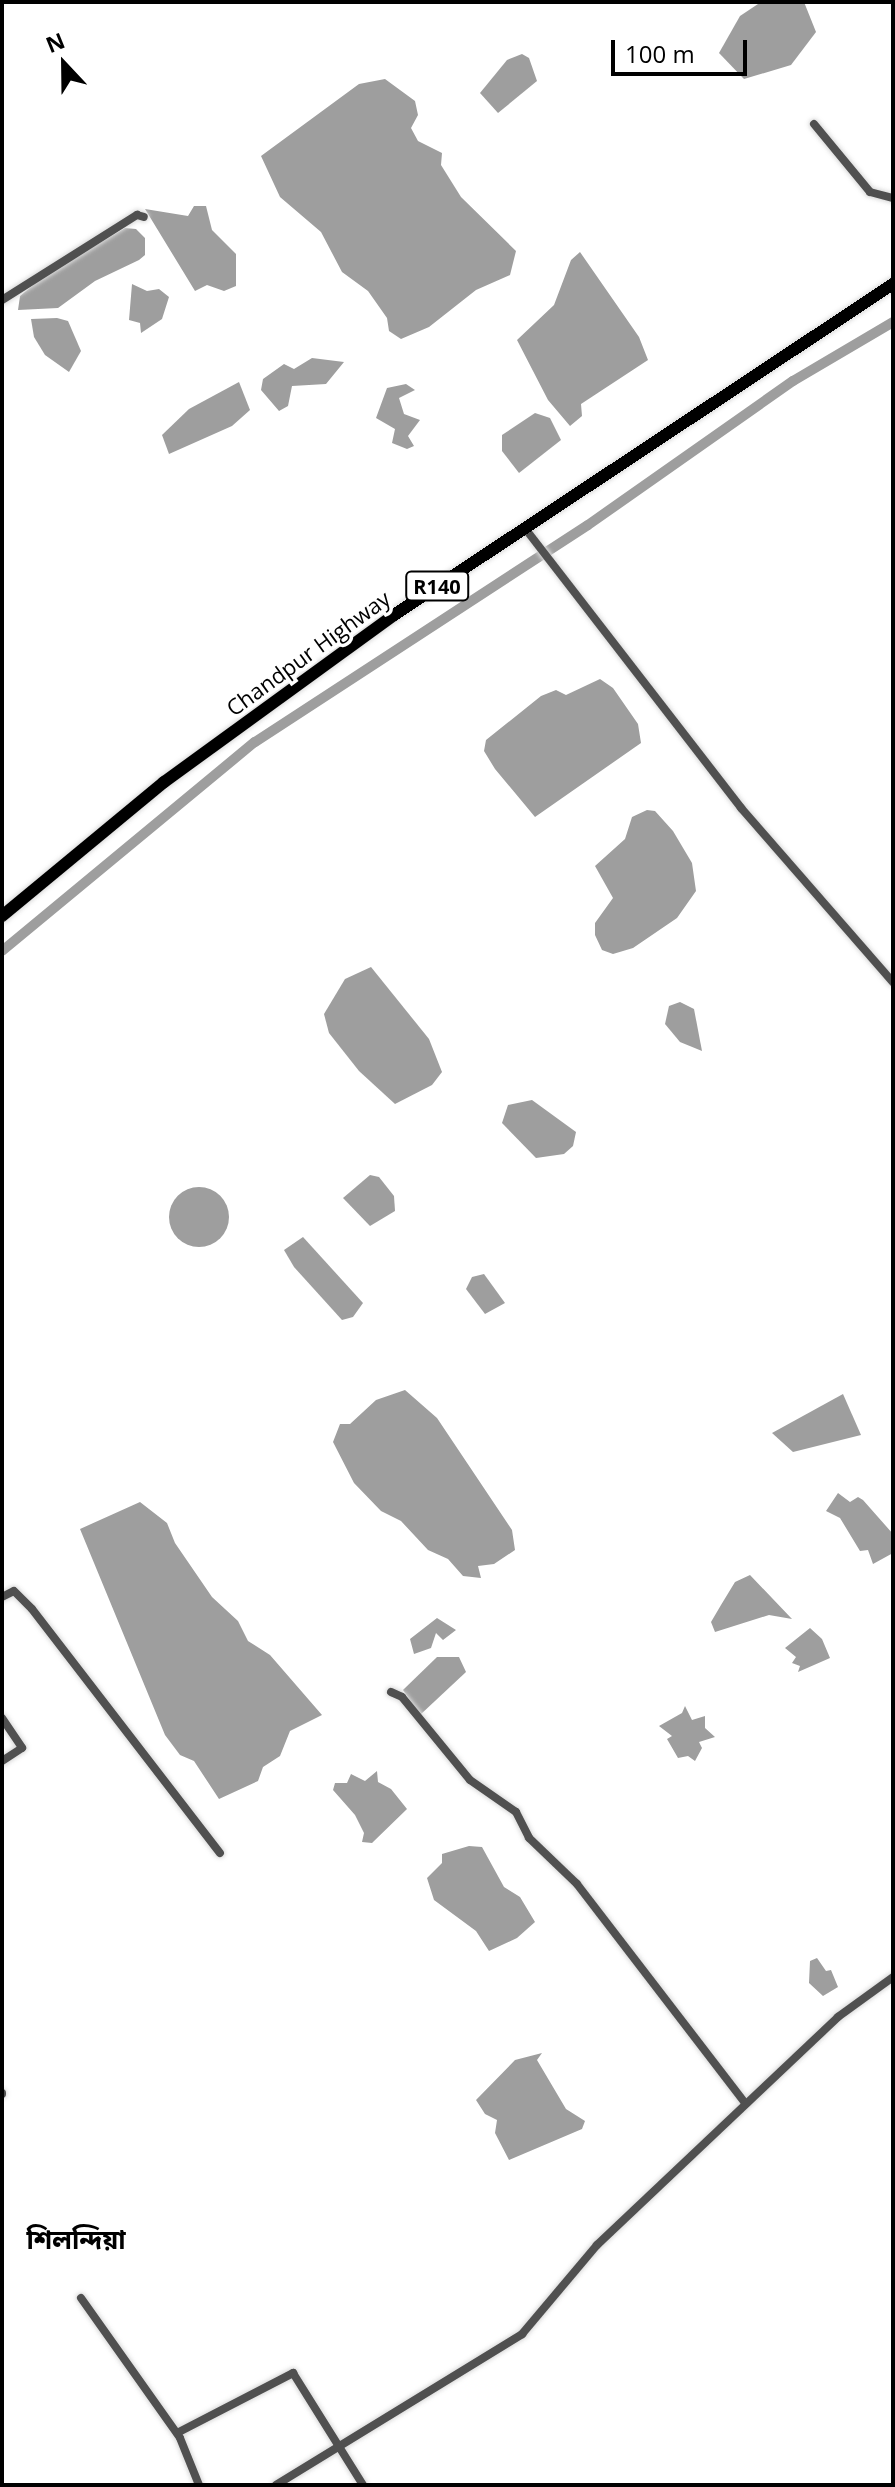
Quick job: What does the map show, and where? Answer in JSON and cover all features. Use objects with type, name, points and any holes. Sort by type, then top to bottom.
[{"type":"main road","name":"Chandpur Highway","points":[[2,916],[164,782],[524,527],[892,286]]},
{"type":"street","points":[[814,124],[870,192],[893,198]]},
{"type":"street","points":[[2,300],[137,215],[144,217]]},
{"type":"street","points":[[524,527],[741,808],[893,982]]},
{"type":"street","points":[[2,1597],[14,1591],[32,1609],[220,1853]]},
{"type":"street","points":[[391,1692],[402,1697],[470,1780],[516,1812],[529,1838],[577,1884],[746,2104]]},
{"type":"street","points":[[2,1718],[22,1748],[2,1761]]},
{"type":"street","points":[[276,2485],[522,2334],[597,2245],[838,2017],[893,1977]]},
{"type":"street","points":[[81,2298],[177,2433],[199,2485]]},
{"type":"street","points":[[177,2433],[293,2373],[320,2412],[335,2446],[363,2485]]},
{"type":"shaded area","points":[[761,2],[804,2],[816,32],[791,65],[744,79],[719,53],[740,16]]},
{"type":"shaded area","points":[[522,54],[529,58],[537,81],[498,113],[480,93],[507,60]]},
{"type":"shaded area","points":[[385,79],[415,101],[418,115],[411,128],[418,141],[442,153],[441,165],[461,197],[516,251],[510,275],[476,290],[429,327],[401,339],[389,331],[387,318],[368,291],[342,272],[321,232],[280,197],[261,156],[359,84]]},
{"type":"shaded area","points":[[194,206],[206,206],[212,230],[236,254],[236,286],[224,291],[207,285],[195,291],[145,209],[188,216]]},
{"type":"shaded area","points":[[125,228],[136,229],[145,238],[145,255],[139,260],[95,281],[58,308],[18,310],[20,296],[44,276]]},
{"type":"shaded area","points":[[580,252],[639,337],[648,360],[581,404],[582,416],[570,426],[548,400],[517,340],[554,305],[571,260]]},
{"type":"shaded area","points":[[132,284],[147,291],[159,289],[169,297],[162,319],[141,333],[140,323],[129,320]]},
{"type":"shaded area","points":[[57,318],[68,321],[81,351],[69,372],[45,355],[34,337],[31,319]]},
{"type":"shaded area","points":[[312,358],[344,362],[326,384],[292,386],[288,406],[279,411],[261,390],[263,379],[284,364],[294,369]]},
{"type":"shaded area","points":[[239,382],[250,410],[232,426],[169,454],[162,435],[189,409]]},
{"type":"shaded area","points":[[406,384],[415,390],[399,398],[404,414],[420,420],[408,436],[414,446],[407,449],[392,443],[395,429],[376,418],[387,388]]},
{"type":"shaded area","points":[[535,413],[550,418],[561,440],[519,473],[502,451],[502,435]]},
{"type":"shaded area","points":[[600,679],[613,688],[638,724],[641,743],[535,817],[495,769],[484,751],[486,740],[541,696],[556,690],[566,695]]},
{"type":"shaded area","points":[[647,810],[655,811],[673,831],[692,863],[696,891],[677,918],[633,948],[613,954],[602,950],[595,935],[595,923],[613,898],[595,866],[625,839],[632,817]]},
{"type":"shaded area","points":[[371,967],[429,1039],[442,1072],[432,1085],[395,1104],[359,1071],[329,1033],[324,1014],[345,979]]},
{"type":"shaded area","points":[[680,1002],[694,1009],[702,1051],[680,1042],[665,1024],[669,1006]]},
{"type":"shaded area","points":[[532,1100],[576,1132],[573,1146],[564,1154],[536,1158],[502,1123],[508,1105]]},
{"type":"shaded area","points":[[370,1175],[379,1177],[394,1196],[395,1211],[370,1226],[343,1198]]},
{"type":"shaded area","points":[[199,1187],[210,1189],[220,1196],[227,1206],[227,1228],[220,1238],[210,1245],[199,1247],[188,1245],[178,1238],[171,1228],[169,1217],[171,1206],[178,1196],[188,1189]]},
{"type":"shaded area","points":[[303,1237],[363,1303],[353,1317],[342,1320],[294,1267],[284,1250]]},
{"type":"shaded area","points":[[484,1274],[505,1303],[485,1314],[466,1289],[472,1277]]},
{"type":"shaded area","points":[[405,1390],[437,1418],[512,1530],[515,1550],[494,1564],[478,1566],[481,1578],[463,1576],[448,1559],[428,1550],[401,1521],[381,1511],[354,1483],[333,1442],[340,1424],[350,1424],[376,1400]]},
{"type":"shaded area","points":[[843,1394],[861,1435],[793,1452],[772,1433]]},
{"type":"shaded area","points":[[838,1493],[850,1502],[858,1497],[863,1500],[893,1534],[893,1553],[873,1564],[868,1550],[860,1551],[840,1518],[826,1511]]},
{"type":"shaded area","points":[[140,1502],[167,1523],[175,1543],[212,1597],[238,1621],[248,1641],[270,1655],[322,1715],[290,1731],[280,1756],[263,1767],[258,1781],[219,1799],[194,1761],[180,1755],[165,1735],[80,1529]]},
{"type":"shaded area","points":[[750,1575],[792,1619],[769,1615],[715,1632],[711,1622],[735,1582]]},
{"type":"shaded area","points":[[437,1618],[456,1630],[443,1640],[436,1633],[431,1648],[414,1654],[410,1639]]},
{"type":"shaded area","points":[[810,1628],[822,1639],[830,1658],[798,1672],[800,1666],[792,1663],[796,1657],[785,1648]]},
{"type":"shaded area","points":[[437,1657],[459,1657],[466,1672],[420,1715],[403,1690]]},
{"type":"shaded area","points":[[685,1706],[692,1720],[705,1716],[705,1728],[715,1737],[699,1742],[702,1748],[695,1761],[688,1756],[678,1758],[667,1739],[672,1736],[659,1726],[682,1713]]},
{"type":"shaded area","points":[[377,1771],[378,1782],[391,1789],[407,1809],[372,1843],[362,1842],[364,1833],[355,1815],[333,1790],[335,1783],[347,1783],[351,1774],[365,1781]]},
{"type":"shaded area","points":[[469,1846],[482,1847],[504,1887],[520,1897],[535,1922],[517,1938],[489,1951],[476,1931],[434,1900],[427,1878],[442,1863],[442,1854]]},
{"type":"shaded area","points":[[817,1958],[826,1971],[831,1970],[838,1987],[823,1996],[809,1983],[810,1961]]},
{"type":"shaded area","points":[[542,2053],[537,2060],[566,2109],[585,2121],[582,2129],[509,2160],[495,2133],[497,2120],[485,2114],[476,2100],[515,2060]]},
{"type":"waterway","points":[[2,951],[255,742],[588,525],[793,381],[893,322]]},
{"type":"district","name":"শিলন্দিয়া","points":[[76,2240]]}]
